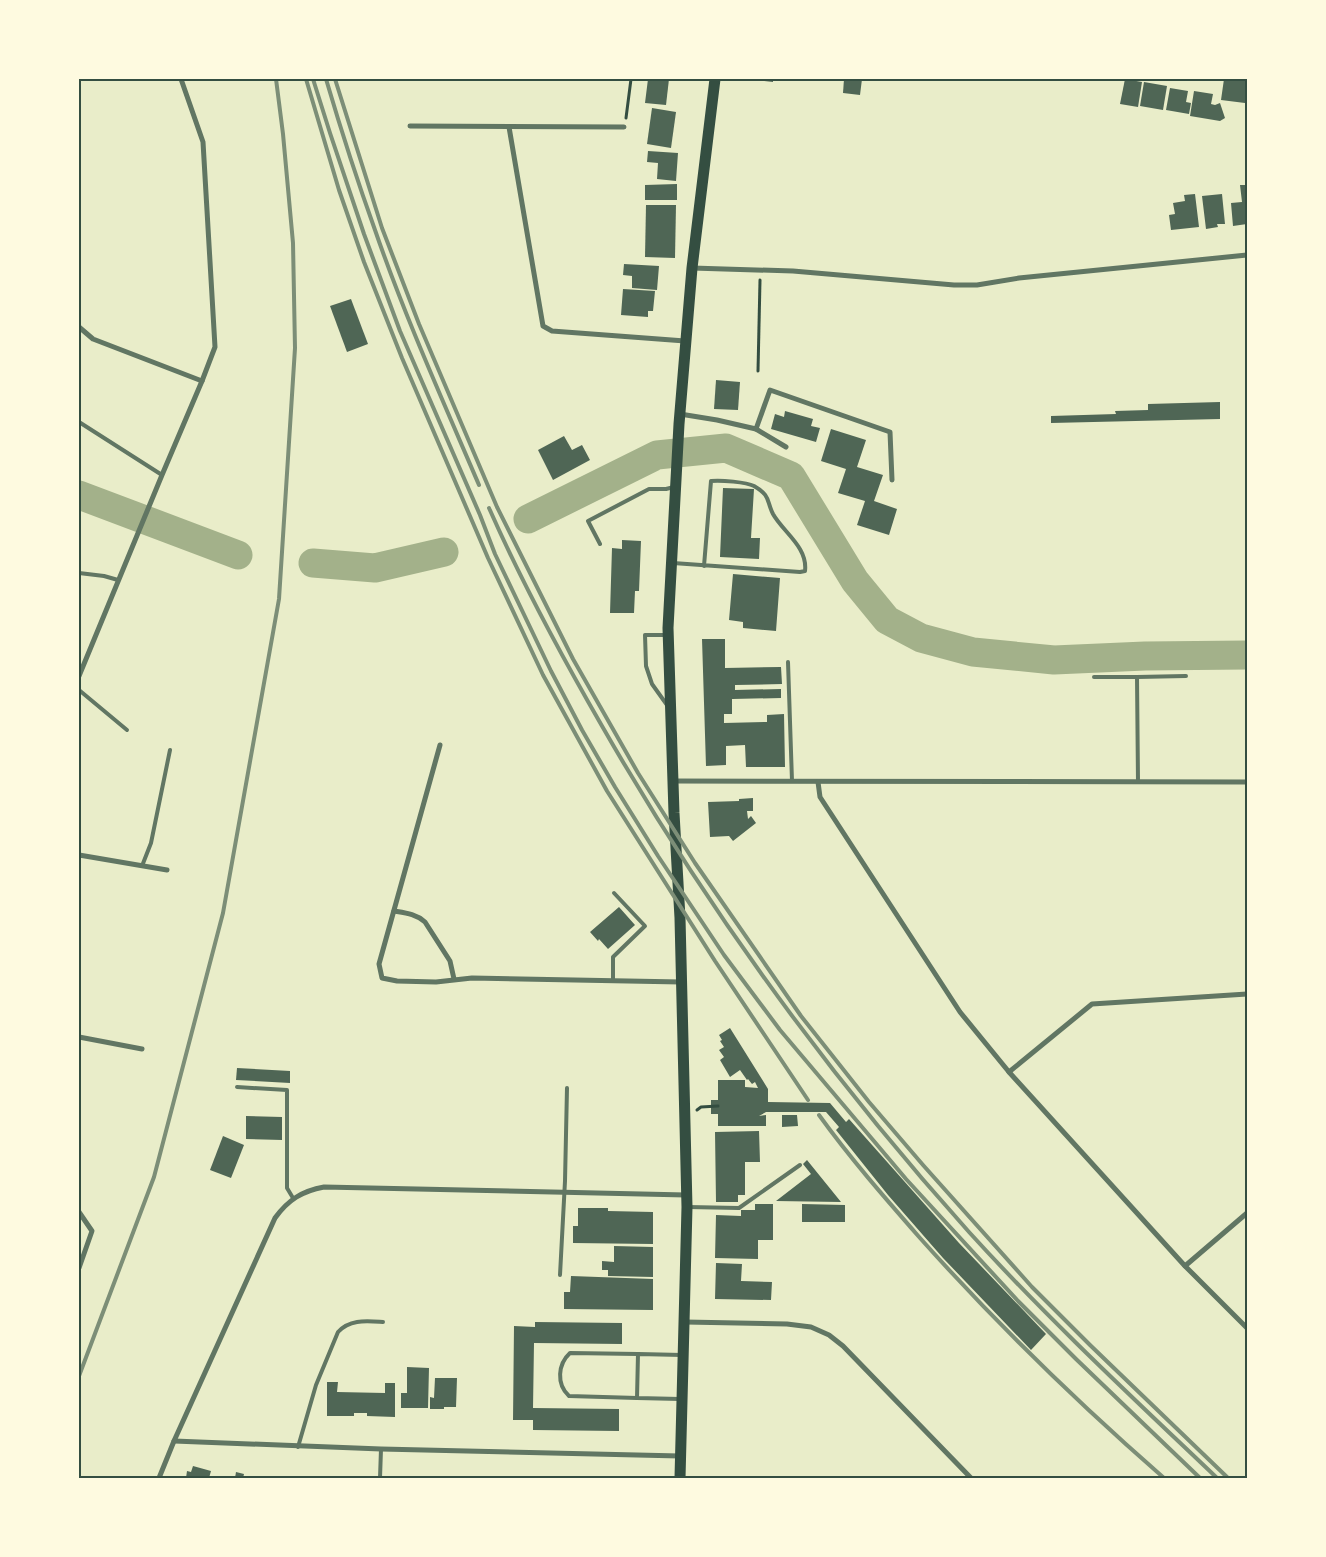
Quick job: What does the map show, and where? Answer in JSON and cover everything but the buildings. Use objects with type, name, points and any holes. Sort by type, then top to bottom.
[{"type":"main road","points":[[680,1478],[687,1207],[680,918],[670,710],[669,636],[674,487],[692,268],[715,79]]},
{"type":"street","points":[[79,676],[215,347],[203,142],[181,79]]},
{"type":"street","points":[[410,126],[624,127]]},
{"type":"street","points":[[509,127],[543,326],[552,331],[686,341]]},
{"type":"street","points":[[692,268],[761,270],[977,286],[1019,278],[1247,255]]},
{"type":"street","points":[[79,327],[94,338],[202,381]]},
{"type":"street","points":[[756,429],[770,390],[890,432],[892,480]]},
{"type":"street","points":[[680,414],[756,429],[786,447]]},
{"type":"street","points":[[440,745],[379,964],[382,978],[397,981],[436,982],[482,978],[681,982]]},
{"type":"street","points":[[673,781],[1247,782]]},
{"type":"street","points":[[818,782],[820,797],[960,1012],[1009,1072],[1184,1266],[1247,1328]]},
{"type":"street","points":[[79,855],[167,870]]},
{"type":"street","points":[[394,910],[413,914],[425,922],[450,961],[454,979]]},
{"type":"street","points":[[1009,1072],[1092,1004],[1247,994]]},
{"type":"street","points":[[79,1037],[142,1049]]},
{"type":"street","points":[[159,1478],[275,1218],[293,1198],[324,1187],[686,1194]]},
{"type":"street","points":[[79,1212],[92,1231],[79,1268]]},
{"type":"street","points":[[1184,1266],[1247,1213]]},
{"type":"street","points":[[684,1322],[787,1324],[811,1327],[829,1334],[843,1346],[971,1478]]},
{"type":"street","points":[[174,1441],[381,1449],[681,1456]]},
{"type":"lane","points":[[79,422],[162,475]]},
{"type":"lane","points":[[671,563],[704,566],[800,572],[805,571],[806,565],[798,544],[773,514],[767,496],[752,485],[718,480],[712,481],[704,566]]},
{"type":"lane","points":[[600,544],[588,520],[649,489],[674,487]]},
{"type":"lane","points":[[79,573],[118,580]]},
{"type":"lane","points":[[669,636],[644,635],[646,666],[652,684],[670,710]]},
{"type":"lane","points":[[788,662],[792,781]]},
{"type":"lane","points":[[1094,677],[1186,676]]},
{"type":"lane","points":[[1137,677],[1138,782]]},
{"type":"lane","points":[[79,690],[127,730]]},
{"type":"lane","points":[[142,866],[151,843],[170,750]]},
{"type":"lane","points":[[613,981],[613,957],[645,926],[614,893]]},
{"type":"lane","points":[[237,1087],[287,1090],[287,1188],[293,1198]]},
{"type":"lane","points":[[560,1274],[567,1088]]},
{"type":"lane","points":[[687,1207],[739,1208],[800,1165]]},
{"type":"lane","points":[[298,1446],[326,1357],[338,1332],[344,1326],[364,1320],[383,1322]]},
{"type":"lane","points":[[682,1399],[569,1396],[561,1385],[560,1373],[563,1360],[570,1353],[684,1355]]},
{"type":"lane","points":[[637,1398],[638,1354]]},
{"type":"lane","points":[[380,1478],[381,1449]]},
{"type":"path","points":[[624,127],[631,79]]},
{"type":"path","points":[[758,371],[761,270]]},
{"type":"path","points":[[702,1106],[718,1106]]},
{"type":"waterway","points":[[528,519],[657,455],[726,448],[791,476],[855,581],[887,620],[921,638],[973,652],[1054,660],[1145,656],[1247,655]]},
{"type":"waterway","points":[[79,495],[238,555]]},
{"type":"waterway","points":[[313,563],[375,568],[444,552]]},
{"type":"railway","points":[[79,1376],[154,1177],[223,913],[279,599],[295,348],[293,243],[276,79]]},
{"type":"railway","points":[[306,79],[339,190],[364,262],[402,358],[488,558],[543,675],[607,791],[715,961],[808,1100]]},
{"type":"railway","points":[[313,79],[364,234],[400,331],[495,554],[551,671],[582,730],[658,856],[724,955],[780,1030],[906,1179],[1018,1301],[1200,1478]]},
{"type":"railway","points":[[326,79],[343,136],[399,295],[479,485]]},
{"type":"railway","points":[[335,79],[382,228],[419,324],[497,507],[573,659],[638,773],[695,863],[801,1016],[869,1102],[923,1165],[1032,1287],[1228,1478]]},
{"type":"railway","points":[[489,508],[528,591],[557,646],[642,794],[727,925],[772,989],[867,1112],[969,1232],[1091,1357],[1217,1478]]},
{"type":"railway","points":[[819,1115],[881,1193],[978,1301],[1069,1392],[1164,1478]]}]
